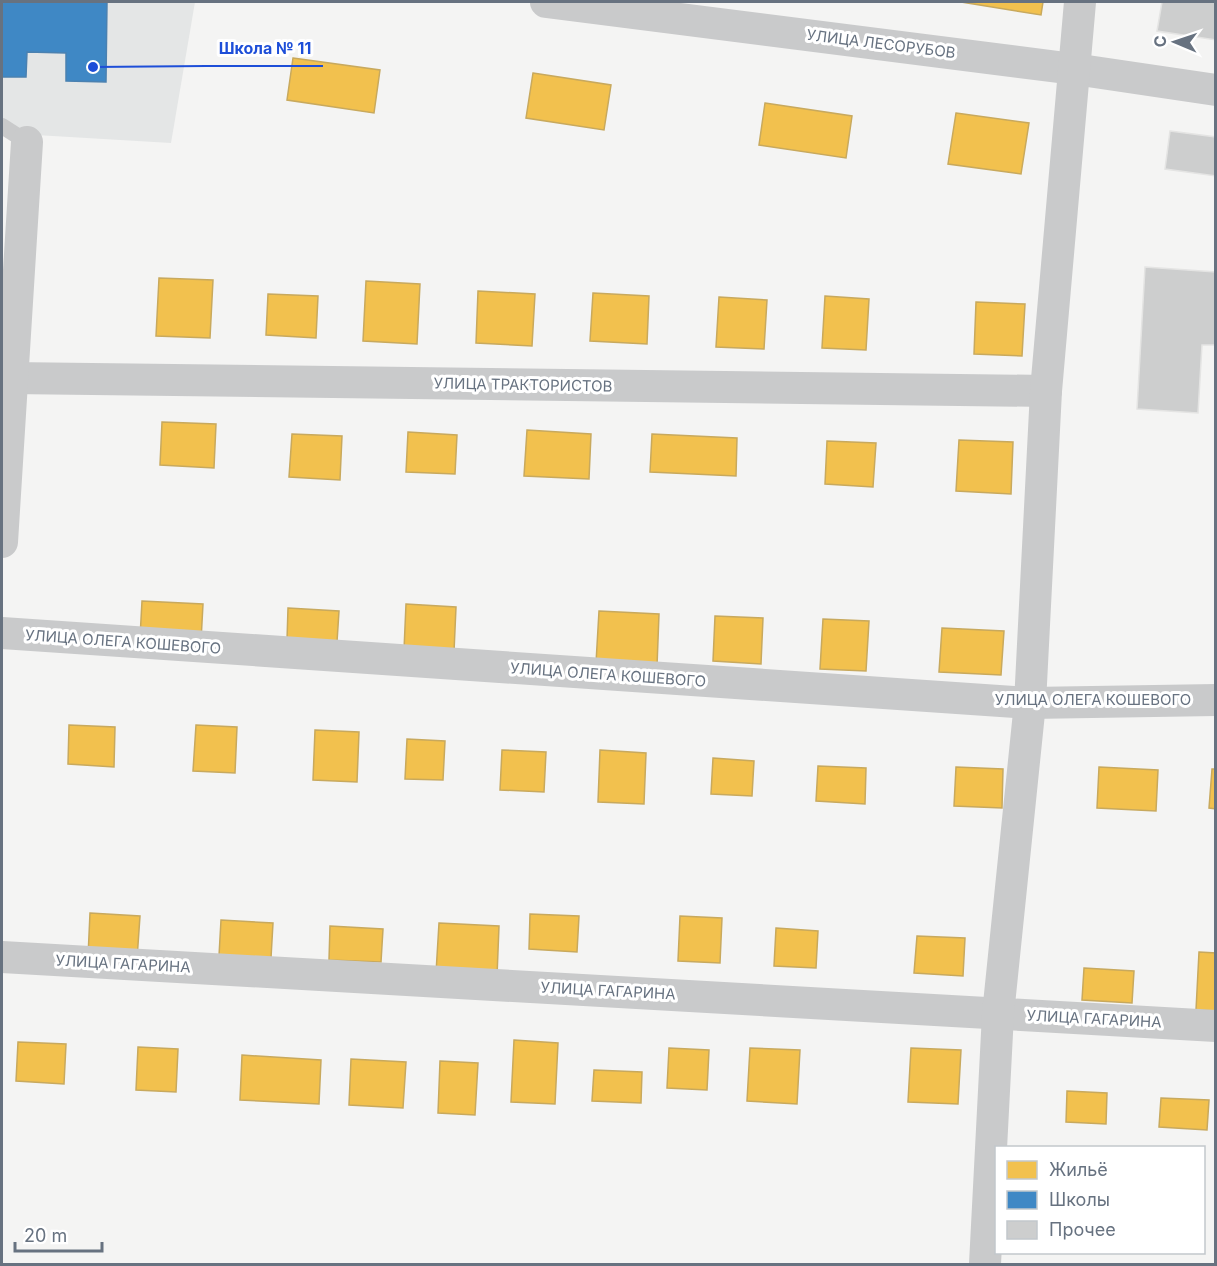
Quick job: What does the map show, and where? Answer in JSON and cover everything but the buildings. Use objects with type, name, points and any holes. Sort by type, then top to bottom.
[{"type":"street","name":"УЛИЦА ЛЕСОРУБОВ","points":[[546,2],[1074,69],[1215,90]]},
{"type":"street","points":[[985,1264],[998,1014],[1030,703],[1046,392],[1080,2]]},
{"type":"street","points":[[2,542],[14,134]]},
{"type":"street","name":"УЛИЦА ТРАКТОРИСТОВ","points":[[6,376],[1046,392]]},
{"type":"street","name":"УЛИЦА ОЛЕГА КОШЕВОГО","points":[[2,633],[1030,703],[1215,700]]},
{"type":"street","name":"УЛИЦА ГАГАРИНА","points":[[2,957],[1215,1026]]},
{"type":"shaded area","points":[[2,2],[195,2],[171,143],[2,133]]},
{"type":"place","name":"Школа № 11","points":[[93,67]]}]
